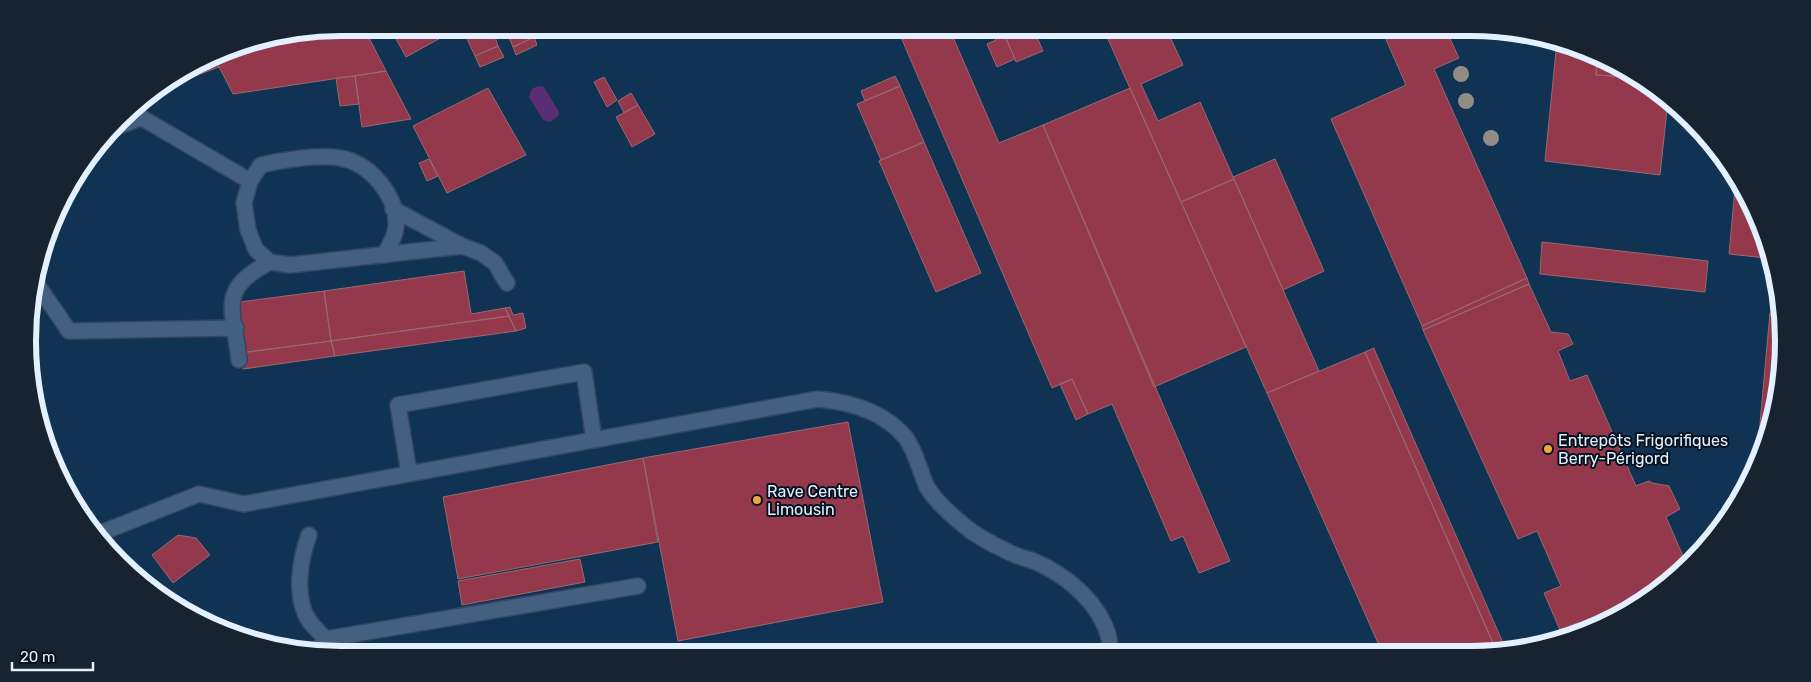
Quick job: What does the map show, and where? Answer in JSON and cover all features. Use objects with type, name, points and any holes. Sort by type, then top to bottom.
[{"type":"lane","points":[[137,115],[250,181]]},
{"type":"lane","points":[[384,255],[391,243],[396,227],[393,209],[383,186],[368,170],[341,158],[283,160],[260,165],[250,181],[244,203],[248,230],[256,250],[270,262],[290,265],[384,255],[462,246]]},
{"type":"lane","points":[[393,209],[462,246],[481,253],[495,263],[507,283]]},
{"type":"lane","points":[[239,360],[236,328],[230,304],[239,284],[249,273],[270,262]]},
{"type":"lane","points":[[41,290],[69,331],[236,328]]},
{"type":"lane","points":[[410,474],[398,405],[584,372],[594,440]]},
{"type":"lane","points":[[103,532],[199,494],[244,504],[818,398],[845,401],[866,409],[890,423],[907,439],[928,489],[941,505],[962,525],[1014,555],[1038,563],[1073,585],[1094,604],[1105,625],[1110,646]]},
{"type":"lane","points":[[309,535],[299,570],[300,590],[307,618],[326,639]]},
{"type":"lane","points":[[321,645],[326,639],[638,586]]},
{"type":"shaded area","points":[[1470,36],[1529,42],[1568,52],[1587,59],[1622,77],[1656,99],[1671,112],[1712,155],[1734,189],[1752,224],[1769,282],[1775,341],[1769,400],[1759,439],[1752,458],[1734,493],[1712,527],[1656,583],[1622,605],[1587,623],[1549,635],[1510,643],[1470,646],[341,646],[282,640],[243,630],[224,623],[189,605],[155,583],[99,527],[77,493],[59,458],[42,400],[36,341],[39,301],[52,243],[59,224],[77,189],[99,155],[140,112],[155,99],[189,77],[224,59],[282,42],[321,37]]},
{"type":"shaded area","points":[[538,86],[544,87],[559,112],[558,116],[550,122],[543,120],[529,97],[532,89]]},
{"type":"building","points":[[368,36],[386,71],[233,94],[217,63],[243,52],[301,39]]},
{"type":"building","points":[[394,36],[444,36],[406,57]]},
{"type":"building","points":[[466,36],[497,36],[495,37],[498,46],[475,56]]},
{"type":"building","points":[[508,36],[534,36],[534,37],[513,47]]},
{"type":"building","points":[[900,36],[952,36],[999,143],[1043,125],[1230,561],[1199,573],[1183,536],[1171,541],[1112,404],[1088,414],[1072,379],[1052,388]]},
{"type":"building","points":[[994,36],[1005,36],[1015,59],[997,67],[987,44],[996,40]]},
{"type":"building","points":[[1005,36],[1036,36],[1043,51],[1016,62]]},
{"type":"building","points":[[1107,36],[1170,36],[1183,65],[1141,84],[1158,121],[1200,102],[1234,179],[1181,202]]},
{"type":"building","points":[[1385,36],[1449,36],[1459,58],[1434,69],[1527,278],[1422,326],[1331,119],[1406,85]]},
{"type":"building","points":[[534,37],[537,45],[516,55],[513,47]]},
{"type":"building","points":[[498,46],[504,57],[480,67],[475,56]]},
{"type":"building","points":[[1556,51],[1570,53],[1597,64],[1596,75],[1622,77],[1656,99],[1667,109],[1660,175],[1545,161]]},
{"type":"building","points":[[217,63],[219,67],[185,80]]},
{"type":"building","points":[[1597,64],[1622,77],[1596,75]]},
{"type":"building","points":[[386,71],[411,119],[362,127],[355,76]]},
{"type":"building","points":[[355,76],[359,104],[340,106],[336,78]]},
{"type":"building","points":[[895,76],[900,86],[865,101],[861,91]]},
{"type":"building","points":[[604,77],[617,100],[607,107],[594,82]]},
{"type":"building","points":[[900,86],[924,142],[881,160],[857,104]]},
{"type":"building","points":[[488,88],[526,155],[447,193],[413,126]]},
{"type":"building","points":[[1130,88],[1246,347],[1154,387],[1043,125]]},
{"type":"building","points":[[631,93],[638,105],[624,113],[618,101]]},
{"type":"building","points":[[638,105],[655,134],[632,147],[616,117]]},
{"type":"building","points":[[924,142],[981,273],[936,292],[879,161]]},
{"type":"building","points":[[429,159],[438,176],[427,181],[419,163]]},
{"type":"building","points":[[1275,159],[1324,271],[1283,290],[1233,177]]},
{"type":"building","points":[[1234,179],[1319,371],[1267,393],[1181,202]]},
{"type":"building","points":[[1735,191],[1752,224],[1763,258],[1729,254]]},
{"type":"building","points":[[1542,242],[1708,261],[1705,292],[1540,274]]},
{"type":"building","points":[[464,271],[471,314],[505,308],[509,316],[331,341],[324,291]]},
{"type":"building","points":[[1527,278],[1529,284],[1423,330],[1422,326]]},
{"type":"building","name":"Entrepôts Frigorifiques Berry-Périgord","points":[[1529,284],[1551,332],[1568,334],[1573,344],[1558,351],[1570,381],[1587,375],[1636,486],[1649,481],[1669,486],[1680,509],[1666,517],[1684,557],[1656,583],[1622,605],[1587,623],[1578,626],[1577,623],[1560,630],[1544,593],[1561,586],[1537,531],[1518,539],[1423,330]]},
{"type":"building","points":[[324,291],[331,341],[240,353],[232,303]]},
{"type":"building","points":[[510,307],[513,315],[523,313],[526,328],[516,331],[505,308]]},
{"type":"building","points":[[1770,313],[1773,313],[1775,341],[1772,381],[1759,440]]},
{"type":"building","points":[[509,316],[516,331],[335,356],[331,341]]},
{"type":"building","points":[[331,341],[335,356],[243,369],[240,353]]},
{"type":"building","points":[[1374,348],[1503,644],[1494,645],[1365,352]]},
{"type":"building","points":[[1365,352],[1494,645],[1379,646],[1267,393]]},
{"type":"building","points":[[1072,379],[1088,414],[1076,420],[1060,384]]},
{"type":"building","name":"Rave Centre Limousin","points":[[848,422],[883,602],[678,641],[643,458]]},
{"type":"building","points":[[643,458],[658,542],[458,579],[443,497]]},
{"type":"building","points":[[178,535],[196,538],[210,555],[173,583],[152,555]]},
{"type":"building","points":[[580,559],[585,582],[462,605],[458,581]]},
{"type":"place","name":"Entrepôts Frigorifiques Berry-Périgord","points":[[1548,449]]},
{"type":"place","name":"Rave Centre Limousin","points":[[757,500]]}]
